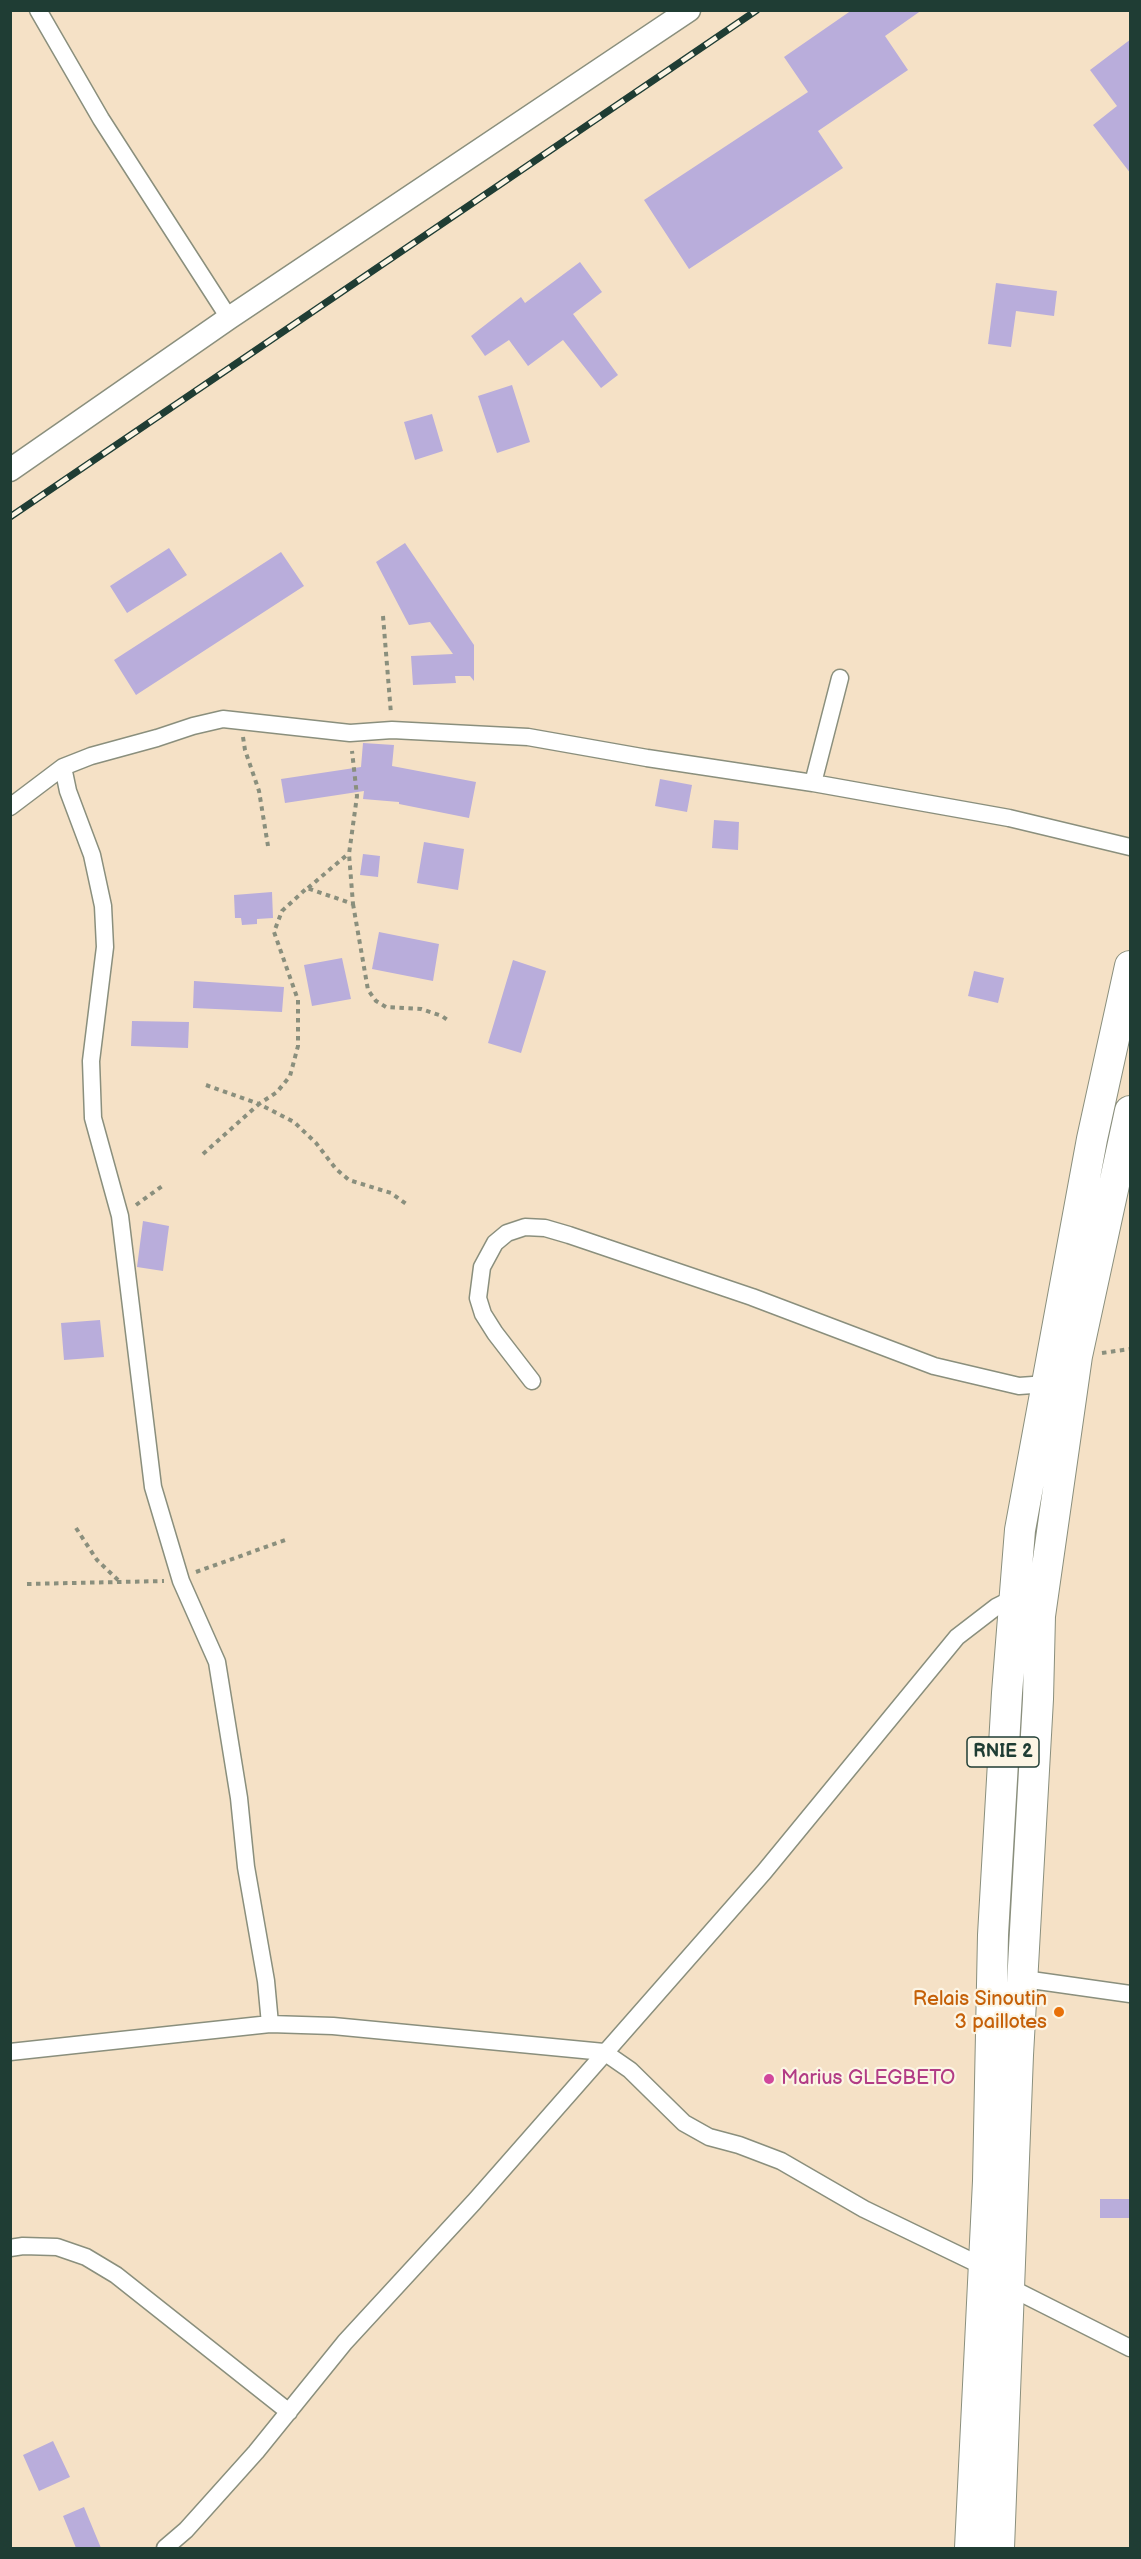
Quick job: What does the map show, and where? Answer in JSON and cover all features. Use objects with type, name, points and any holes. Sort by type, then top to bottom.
[{"type":"highway","name":"RNIE 2","points":[[999,2548],[1024,1979],[1028,1597],[1020,1530],[1092,1139],[1131,966]]},
{"type":"highway","name":"RNIE 2","points":[[970,2548],[988,2181],[994,1923],[1028,1597],[1077,1356],[1131,1112]]},
{"type":"street","points":[[38,10],[101,119],[229,318]]},
{"type":"street","points":[[10,470],[229,318],[689,10]]},
{"type":"street","points":[[813,783],[840,678]]},
{"type":"street","points":[[10,807],[63,767],[91,756],[223,719],[350,732],[392,730],[528,737],[813,783],[1009,818],[1131,848]]},
{"type":"street","points":[[63,767],[68,791],[92,855],[103,906],[105,947],[91,1061],[93,1118],[120,1216],[153,1487],[181,1581],[217,1662],[239,1798],[246,1867],[266,1982],[270,2024]]},
{"type":"street","points":[[532,1381],[495,1333],[483,1314],[478,1298],[482,1267],[495,1243],[507,1233],[525,1227],[545,1228],[580,1238],[752,1297],[934,1365],[1019,1386],[1047,1384]]},
{"type":"street","points":[[165,2548],[186,2530],[256,2452],[345,2342],[474,2202],[764,1872],[957,1637],[996,1607],[1028,1597]]},
{"type":"street","points":[[1024,1979],[1131,1994]]},
{"type":"street","points":[[10,2052],[270,2024],[316,2025],[604,2052],[630,2070],[684,2123],[709,2138],[739,2145],[781,2161],[864,2209],[984,2266]]},
{"type":"street","points":[[10,2248],[57,2247],[87,2257],[116,2276],[289,2412]]},
{"type":"street","points":[[1009,2287],[1131,2348]]},
{"type":"path","points":[[383,616],[392,730]]},
{"type":"path","points":[[241,722],[245,750],[259,791],[268,846]]},
{"type":"path","points":[[350,732],[357,796],[349,854],[353,904],[368,990],[376,1001],[386,1007],[421,1009],[450,1022]]},
{"type":"path","points":[[203,1154],[259,1104],[277,1092],[290,1076],[298,1046],[298,1000],[274,932],[282,910],[349,854]]},
{"type":"path","points":[[307,888],[353,904]]},
{"type":"path","points":[[206,1085],[259,1104],[294,1122],[316,1143],[336,1169],[349,1180],[391,1193],[409,1206]]},
{"type":"path","points":[[120,1216],[165,1184]]},
{"type":"path","points":[[76,1528],[97,1560],[119,1581]]},
{"type":"path","points":[[27,1584],[181,1581],[196,1571],[288,1539]]},
{"type":"building","points":[[852,10],[922,10],[885,36],[908,70],[818,131],[843,168],[689,269],[644,200],[808,92],[784,57]]},
{"type":"building","points":[[1131,39],[1131,174],[1093,125],[1117,106],[1090,70]]},
{"type":"building","points":[[580,262],[602,292],[573,314],[618,375],[601,388],[563,340],[528,366],[509,340],[485,356],[471,336],[521,297],[525,303]]},
{"type":"building","points":[[996,283],[1057,291],[1054,316],[1016,311],[1011,347],[988,344]]},
{"type":"building","points":[[512,385],[530,442],[497,453],[478,396]]},
{"type":"building","points":[[432,414],[443,451],[415,460],[404,422]]},
{"type":"building","points":[[405,543],[474,645],[474,681],[470,676],[455,676],[456,683],[413,685],[411,656],[453,654],[430,622],[409,625],[376,562]]},
{"type":"building","points":[[169,548],[187,575],[127,613],[110,586]]},
{"type":"building","points":[[281,552],[304,586],[136,695],[114,660]]},
{"type":"building","points":[[363,743],[394,745],[392,766],[476,782],[469,818],[399,804],[399,802],[363,799],[364,791],[285,803],[281,779],[361,767]]},
{"type":"building","points":[[660,779],[692,785],[687,812],[655,806]]},
{"type":"building","points":[[714,820],[739,822],[738,850],[712,848]]},
{"type":"building","points":[[424,842],[464,849],[458,890],[417,883]]},
{"type":"building","points":[[363,854],[380,856],[378,877],[360,875]]},
{"type":"building","points":[[272,892],[273,918],[257,919],[257,924],[242,925],[241,918],[235,918],[234,895]]},
{"type":"building","points":[[379,932],[439,944],[433,981],[372,969]]},
{"type":"building","points":[[342,958],[351,999],[312,1006],[304,965]]},
{"type":"building","points":[[513,960],[546,971],[521,1053],[488,1043]]},
{"type":"building","points":[[974,971],[1004,978],[998,1003],[968,996]]},
{"type":"building","points":[[194,981],[284,987],[282,1012],[193,1008]]},
{"type":"building","points":[[132,1021],[189,1022],[188,1048],[131,1046]]},
{"type":"building","points":[[143,1221],[169,1226],[163,1271],[137,1267]]},
{"type":"building","points":[[100,1320],[104,1357],[64,1360],[61,1323]]},
{"type":"building","points":[[1100,2199],[1131,2199],[1131,2218],[1100,2218]]},
{"type":"building","points":[[53,2441],[70,2477],[39,2491],[23,2455]]},
{"type":"building","points":[[84,2507],[101,2548],[76,2548],[63,2516]]},
{"type":"railway","points":[[10,517],[757,10]]},
{"type":"place","name":"Relais Sinoutin 3 paillotes","points":[[1059,2012]]},
{"type":"place","name":"Marius GLEGBETO","points":[[769,2079]]}]
